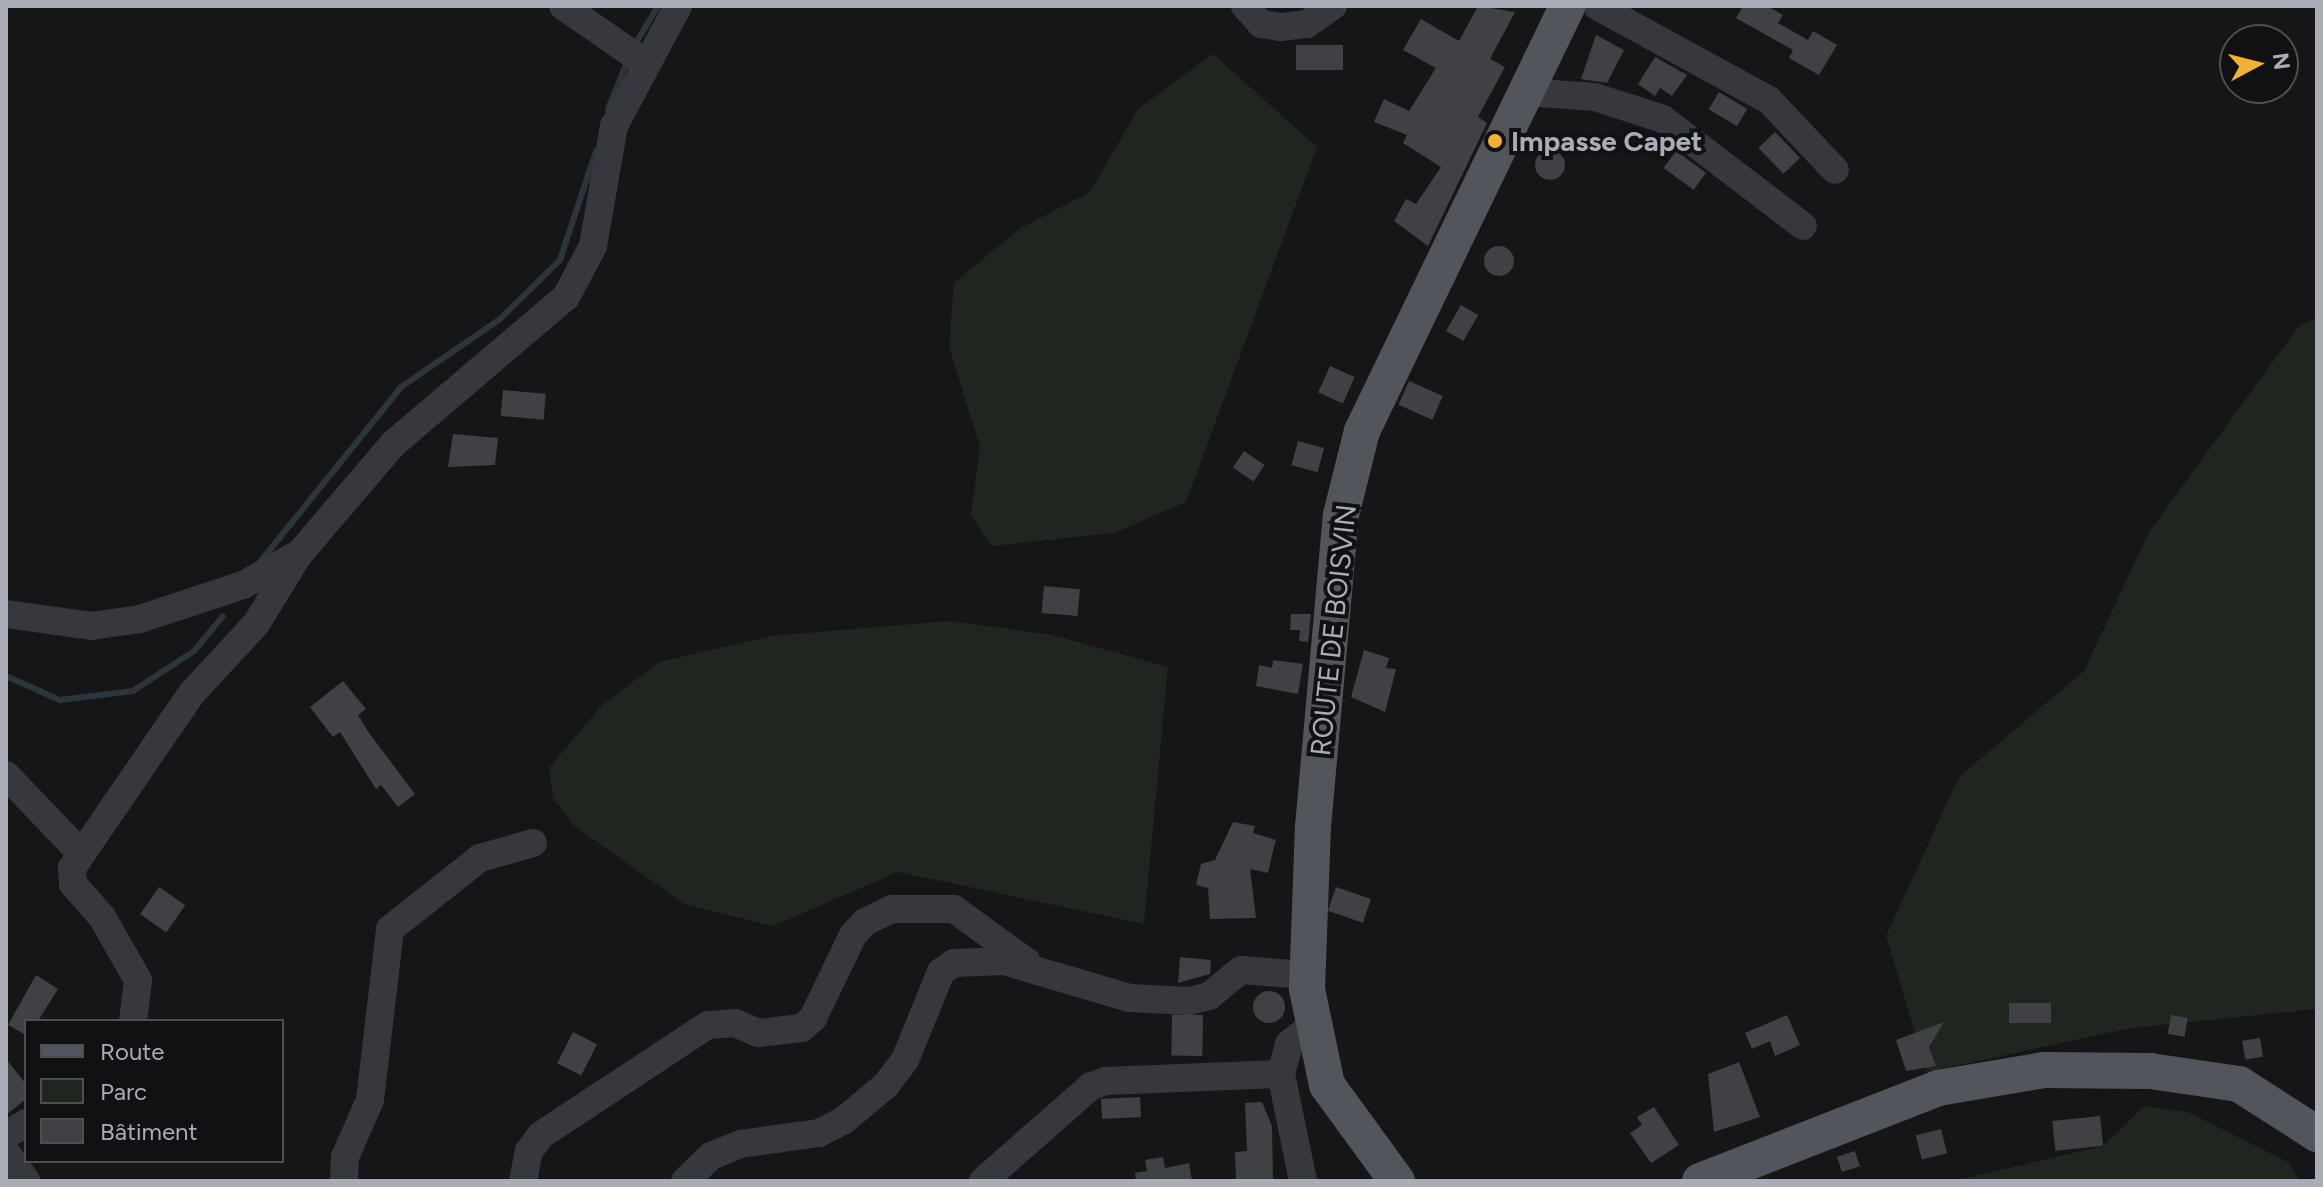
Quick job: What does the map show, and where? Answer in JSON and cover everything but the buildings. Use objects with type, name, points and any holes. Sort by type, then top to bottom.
[{"type":"main road","name":"ROUTE DE BOISVIN","points":[[1397,1181],[1327,1085],[1311,1026],[1306,975],[1329,609],[1341,515],[1362,431],[1567,6]]},
{"type":"main road","points":[[1700,1181],[1938,1088],[2044,1070],[2150,1071],[2239,1084],[2317,1134]]},
{"type":"street","points":[[563,6],[644,62]]},
{"type":"street","points":[[133,1019],[138,980],[102,917],[73,884],[79,851],[192,693],[256,624],[300,553],[393,444],[566,297],[593,246],[614,126],[644,62],[678,6]]},
{"type":"street","points":[[1245,6],[1261,24],[1281,27],[1307,24],[1333,6]]},
{"type":"street","points":[[1597,6],[1769,100],[1835,170]]},
{"type":"street","points":[[1525,92],[1595,97],[1663,119],[1803,226]]},
{"type":"street","points":[[6,614],[91,626],[140,619],[243,585],[300,553]]},
{"type":"street","points":[[6,775],[79,851]]},
{"type":"street","points":[[344,1181],[345,1157],[370,1100],[390,929],[480,858],[533,843]]},
{"type":"street","points":[[523,1181],[529,1151],[541,1135],[708,1025],[735,1023],[758,1033],[802,1028],[813,1018],[853,935],[865,922],[892,909],[954,909],[1041,972]]},
{"type":"street","points":[[685,1181],[711,1156],[740,1144],[819,1133],[843,1121],[886,1085],[905,1060],[941,972],[954,963],[979,958],[1130,998],[1189,1001],[1209,996],[1241,970],[1306,975]]},
{"type":"street","points":[[1303,1181],[1281,1074],[1289,1044],[1311,1026]]},
{"type":"street","points":[[983,1181],[1091,1086],[1106,1081],[1281,1074]]},
{"type":"street","points":[[6,1135],[24,1124]]},
{"type":"street","points":[[6,1152],[26,1181]]},
{"type":"green space","points":[[1213,54],[1317,147],[1186,502],[1114,533],[991,546],[971,515],[980,447],[949,347],[954,283],[1019,229],[1090,192],[1138,109]]},
{"type":"green space","points":[[2317,317],[2317,1009],[2131,1028],[1927,1072],[1886,936],[1959,777],[2084,671],[2149,532],[2299,326]]},
{"type":"green space","points":[[950,621],[1053,635],[1168,667],[1144,924],[898,872],[773,926],[686,905],[573,825],[553,798],[549,768],[603,704],[659,662],[771,636]]},
{"type":"green space","points":[[2144,1106],[2188,1112],[2288,1162],[2300,1181],[1953,1181],[2103,1146]]},
{"type":"waterway","points":[[634,46],[658,6]]},
{"type":"waterway","points":[[608,109],[628,60]]},
{"type":"waterway","points":[[260,562],[401,387],[499,320],[560,260],[596,151]]},
{"type":"waterway","points":[[6,676],[60,700],[133,691],[194,651],[223,616]]},
{"type":"place","name":"Impasse Capet","points":[[1495,141]]}]
